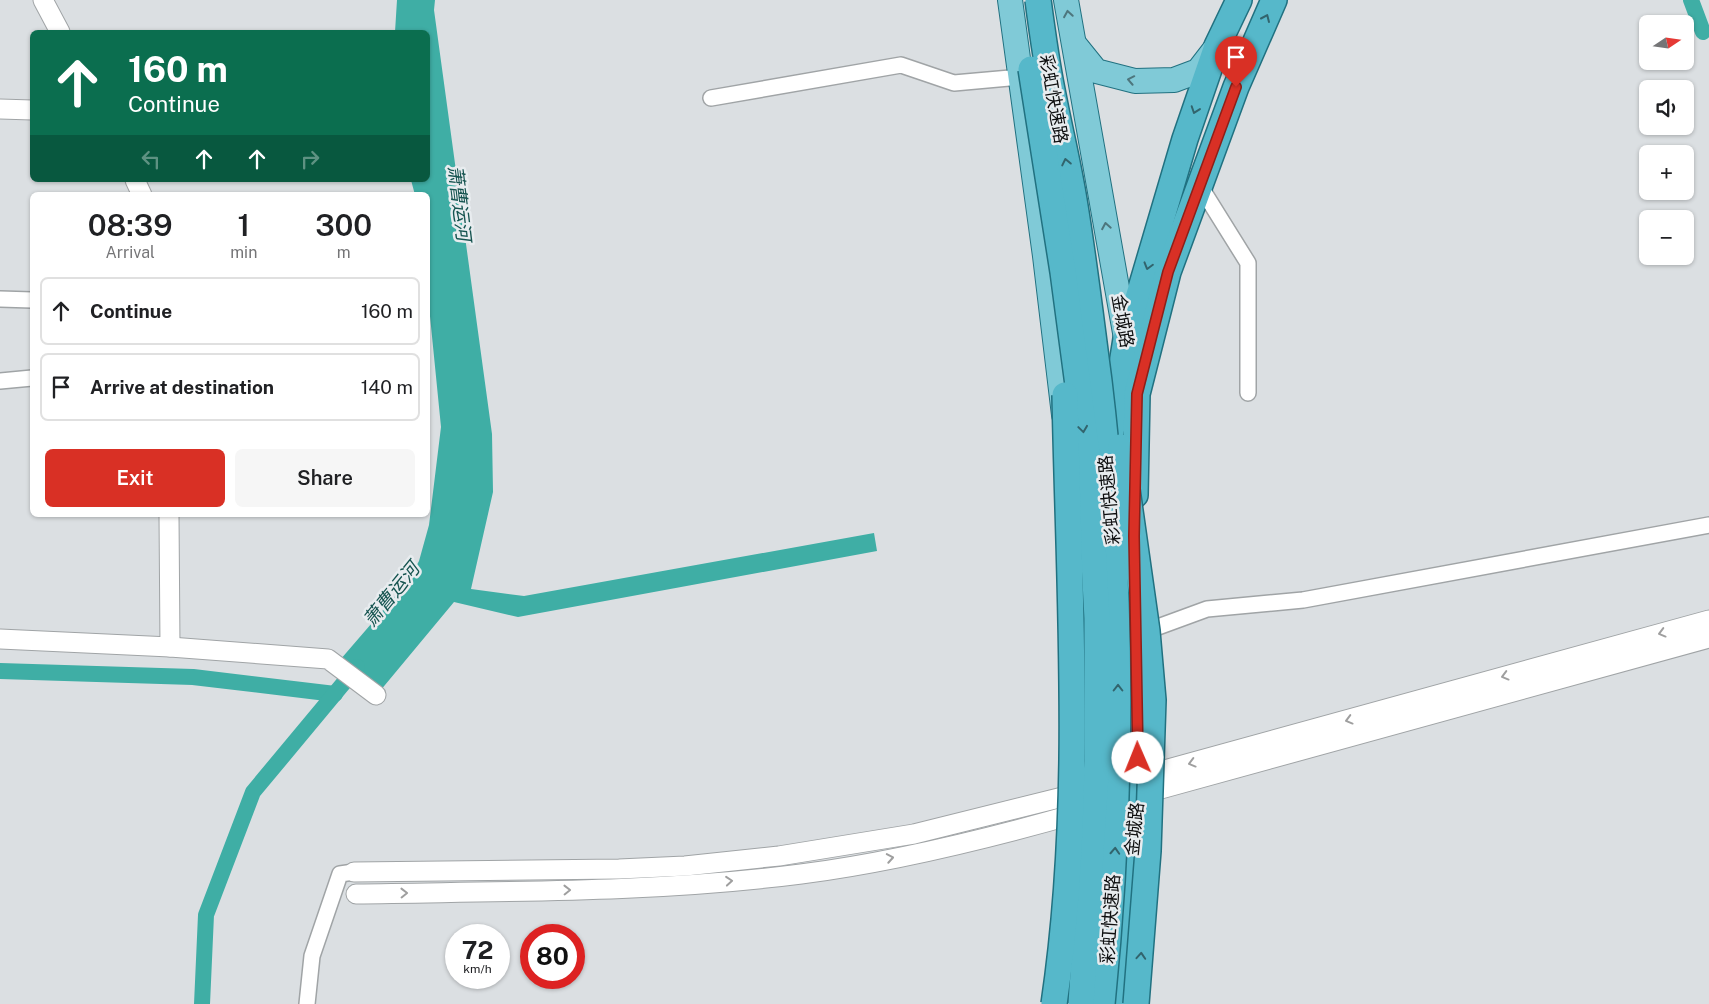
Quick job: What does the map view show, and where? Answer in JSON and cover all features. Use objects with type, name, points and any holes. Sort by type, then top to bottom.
[{"type":"highway","name":"彩虹快速路","points":[[1020,0],[1063,272],[1089,468],[1097,618],[1097,760],[1081,1004]]},
{"type":"highway","name":"彩虹快速路","points":[[1038,0],[1051,88],[1074,198],[1099,383],[1114,552],[1118,789],[1110,926],[1102,1004]]},
{"type":"highway","points":[[1065,1004],[1082,802],[1086,592],[1126,339],[1185,139],[1217,46],[1239,0]]},
{"type":"highway","points":[[1137,394],[1168,272],[1236,87],[1274,0]]},
{"type":"highway","points":[[1074,198],[1107,348],[1147,631],[1152,718],[1148,851],[1136,1004]]},
{"type":"highway","points":[[1054,1004],[1070,846],[1074,697],[1063,272]]},
{"type":"highway","name":"金城路","points":[[1115,1004],[1138,787],[1134,536],[1137,394]]},
{"type":"main road","points":[[1010,0],[1046,256],[1086,592]]},
{"type":"main road","name":"金城路","points":[[1066,0],[1137,394]]},
{"type":"main road","points":[[1073,42],[1096,71],[1135,81],[1174,80],[1198,71],[1217,46]]},
{"type":"street","points":[[43,0],[59,30]]},
{"type":"street","points":[[711,98],[902,65],[954,83],[1021,77]]},
{"type":"street","points":[[0,109],[30,110]]},
{"type":"street","points":[[1200,186],[1248,263],[1248,393]]},
{"type":"street","points":[[0,299],[30,300]]},
{"type":"street","points":[[0,381],[30,378]]},
{"type":"street","points":[[169,517],[170,647]]},
{"type":"street","points":[[1147,631],[1207,609],[1303,600],[1709,525]]},
{"type":"street","points":[[1138,787],[1709,620]]},
{"type":"street","points":[[317,1004],[322,958],[344,895],[677,886],[803,874],[946,848],[1082,802],[1709,638]]},
{"type":"street","points":[[0,639],[170,647],[328,659],[376,695]]},
{"type":"street","points":[[307,1004],[312,956],[340,874],[354,872],[618,869],[685,866],[779,856],[914,834],[1082,802]]},
{"type":"water","points":[[397,0],[435,0],[434,10],[492,434],[493,492],[471,589],[524,596],[874,533],[877,551],[518,617],[454,602],[380,691],[340,660],[409,580],[419,561],[429,525],[441,427],[430,316],[430,192],[414,192],[412,182],[430,182],[430,30],[395,30]]},
{"type":"waterway","points":[[1691,0],[1703,32]]},
{"type":"waterway","name":"萧曹运河","points":[[202,1004],[206,915],[253,792],[357,667]]},
{"type":"waterway","points":[[0,671],[193,677],[335,694]]},
{"type":"route","points":[[1138,758],[1134,536],[1137,394],[1168,272],[1236,87]]}]
